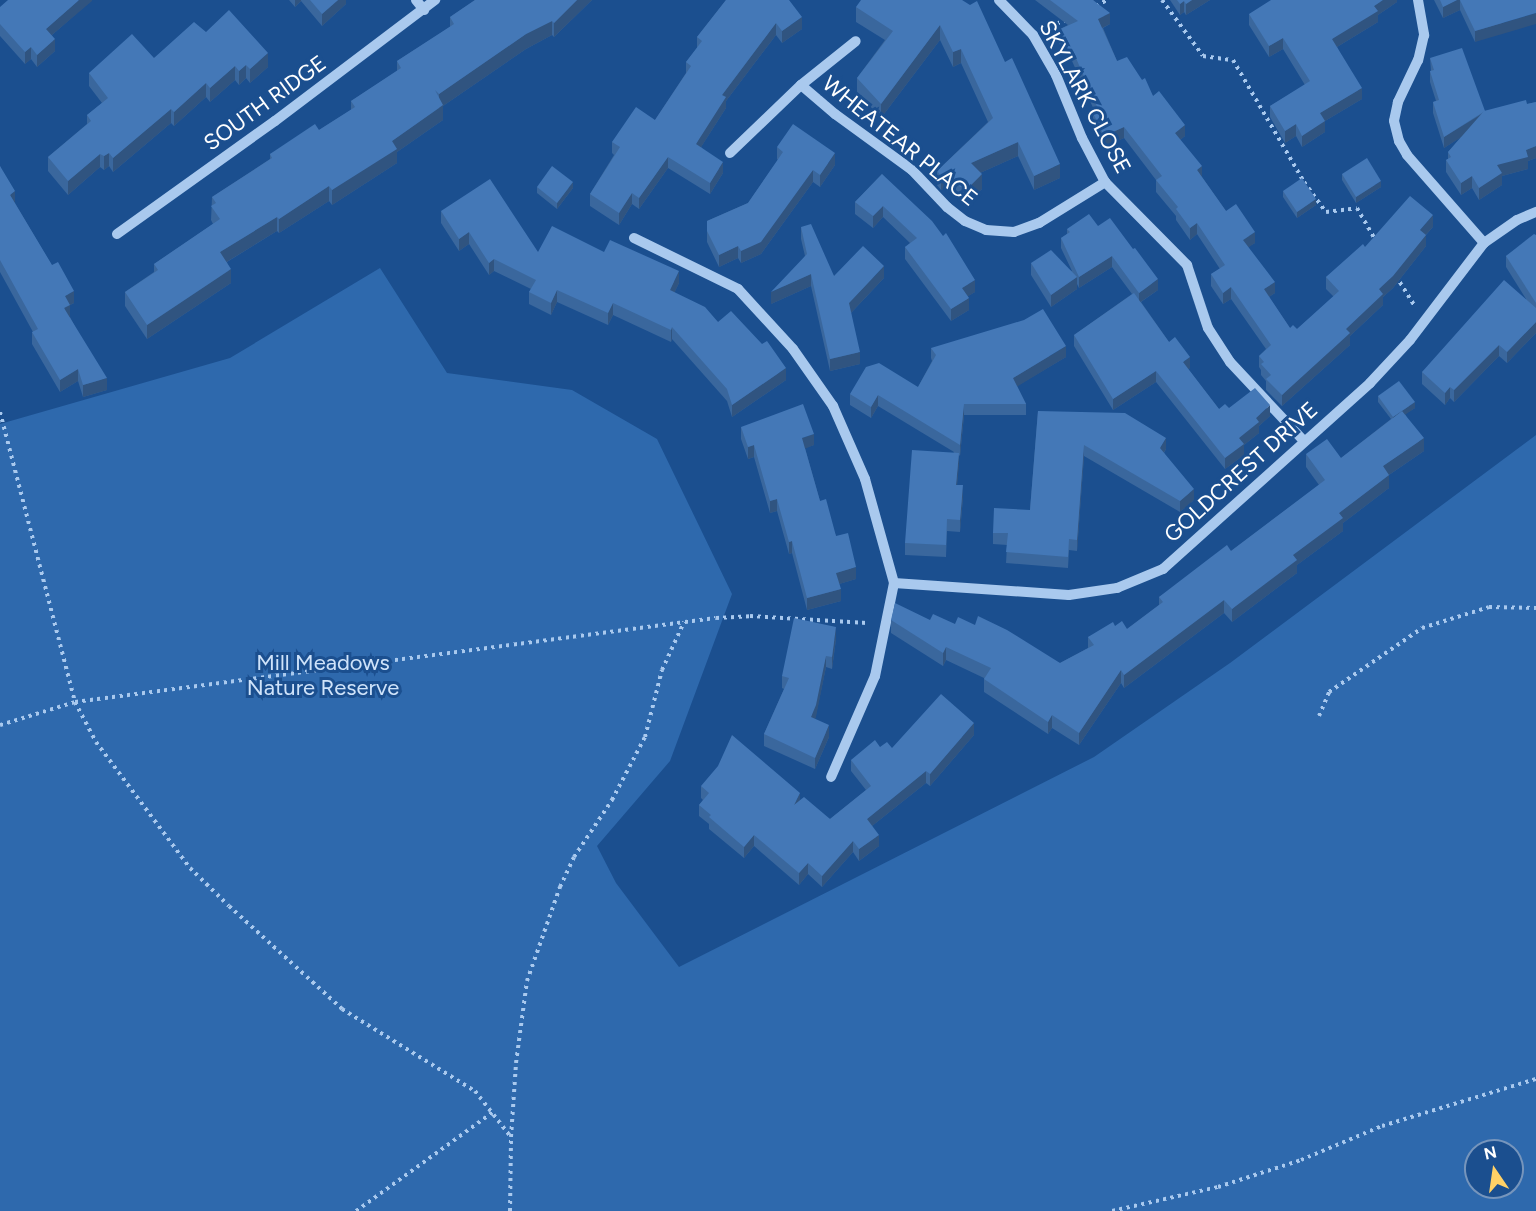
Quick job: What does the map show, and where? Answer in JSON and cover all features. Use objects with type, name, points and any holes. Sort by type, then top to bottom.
[{"type":"street","points":[[416,0],[424,10]]},
{"type":"street","name":"SOUTH RIDGE","points":[[117,234],[435,0]]},
{"type":"street","name":"SKYLARK CLOSE","points":[[999,0],[1033,35],[1056,75],[1082,138],[1105,182],[1187,265],[1208,328],[1230,362],[1304,441]]},
{"type":"street","points":[[1418,0],[1424,35],[1418,60],[1398,102],[1394,121],[1399,141],[1407,155],[1484,243]]},
{"type":"street","name":"WHEATEAR PLACE","points":[[730,153],[801,85],[856,41]]},
{"type":"street","name":"WHEATEAR PLACE","points":[[801,85],[912,170],[947,207],[965,221],[986,230],[1014,232],[1039,224],[1105,182]]},
{"type":"street","name":"GOLDCREST DRIVE","points":[[894,583],[1069,595],[1117,588],[1162,569],[1280,466],[1304,441],[1370,383],[1410,340],[1484,243],[1517,220],[1536,212]]},
{"type":"street","points":[[634,238],[738,289],[794,349],[833,406],[865,479],[894,583],[876,676],[831,777]]},
{"type":"path","points":[[1094,6],[1107,0]]},
{"type":"path","points":[[1162,0],[1203,56],[1233,60],[1305,182],[1326,212],[1358,208],[1377,243]]},
{"type":"path","points":[[1033,35],[1074,16]]},
{"type":"path","points":[[1394,271],[1423,320]]},
{"type":"path","points":[[0,412],[75,702],[96,742],[190,868],[342,1009],[475,1091],[511,1137]]},
{"type":"path","points":[[1319,716],[1329,692],[1422,628],[1489,607],[1536,608]]},
{"type":"path","points":[[0,725],[75,702],[684,622],[750,616],[886,624]]},
{"type":"path","points":[[510,1211],[511,1137],[516,1063],[528,981],[560,887],[574,857],[612,800],[645,737],[662,670],[684,622]]},
{"type":"path","points":[[1112,1211],[1218,1186],[1301,1160],[1382,1126],[1536,1079]]},
{"type":"path","points":[[356,1211],[492,1113]]},
{"type":"green space","name":"Mill Meadows Nature Reserve","points":[[380,268],[447,373],[572,390],[657,439],[732,594],[670,761],[597,846],[616,883],[679,967],[1094,757],[1230,663],[1536,435],[1536,1211],[0,1211],[0,424],[230,358]]},
{"type":"building","points":[[8,0],[79,0],[46,29],[55,39],[37,55],[31,47],[25,52],[0,24],[0,7]]},
{"type":"building","points":[[310,0],[338,0],[322,14]]},
{"type":"building","points":[[475,0],[577,0],[554,23],[552,21],[526,34],[439,94],[435,90],[443,105],[392,141],[397,149],[332,190],[329,186],[279,219],[277,217],[220,252],[231,269],[147,325],[125,292],[158,270],[154,264],[220,219],[211,206],[216,203],[212,197],[272,158],[270,154],[315,124],[319,130],[355,107],[351,101],[401,68],[397,61],[454,24],[450,17]]},
{"type":"building","points":[[726,0],[789,0],[802,17],[782,31],[776,23],[722,95],[726,97],[696,144],[723,162],[710,183],[668,157],[639,198],[632,193],[619,213],[590,194],[620,147],[612,142],[636,107],[655,120],[691,66],[686,62],[702,41],[697,37]]},
{"type":"building","points":[[861,0],[962,0],[970,5],[977,1],[1005,62],[1012,58],[1060,164],[1034,176],[1018,142],[971,163],[982,174],[969,187],[960,187],[947,173],[941,176],[937,171],[993,118],[961,49],[953,52],[940,25],[881,104],[857,78],[893,31],[856,7]]},
{"type":"building","points":[[1050,0],[1093,0],[1110,13],[1098,19],[1117,61],[1127,57],[1142,80],[1145,78],[1153,96],[1159,91],[1185,125],[1175,133],[1202,166],[1197,170],[1226,211],[1236,204],[1255,232],[1243,240],[1275,282],[1264,289],[1290,328],[1293,325],[1297,329],[1339,291],[1326,277],[1363,244],[1365,247],[1410,196],[1433,215],[1420,230],[1426,235],[1393,276],[1379,289],[1383,294],[1346,329],[1350,333],[1282,395],[1266,379],[1271,375],[1261,364],[1264,362],[1259,356],[1271,345],[1231,287],[1223,293],[1211,274],[1225,265],[1197,223],[1190,228],[1176,209],[1178,207],[1156,180],[1162,176],[1124,127],[1104,136],[1093,113],[1099,111],[1072,49],[1069,51],[1058,30],[1078,21]]},
{"type":"building","points":[[1177,0],[1192,0],[1186,4],[1184,1],[1180,4]]},
{"type":"building","points":[[1271,0],[1383,0],[1374,6],[1378,11],[1332,39],[1362,88],[1320,113],[1325,121],[1302,136],[1296,124],[1285,131],[1270,106],[1310,81],[1283,38],[1269,46],[1249,14]]},
{"type":"building","points":[[1440,0],[1457,0],[1443,7]]},
{"type":"building","points":[[1460,0],[1536,0],[1536,13],[1475,31]]},
{"type":"building","points":[[229,10],[268,53],[250,69],[246,65],[239,71],[235,66],[210,88],[206,83],[174,112],[171,109],[113,158],[109,153],[104,156],[100,154],[68,181],[48,157],[91,121],[87,115],[108,98],[89,73],[132,34],[154,58],[194,22],[206,32]]},
{"type":"building","points":[[1462,48],[1485,111],[1444,137],[1433,102],[1439,100],[1430,71],[1434,70],[1430,58]]},
{"type":"building","points":[[1526,100],[1527,104],[1536,102],[1536,146],[1526,150],[1528,157],[1497,165],[1502,173],[1479,188],[1472,176],[1461,183],[1446,160],[1451,157],[1448,152],[1484,111]]},
{"type":"building","points":[[793,124],[835,153],[820,175],[813,170],[761,242],[741,251],[738,246],[719,255],[707,231],[707,221],[748,203],[783,152],[777,147]]},
{"type":"building","points":[[1367,158],[1381,181],[1356,197],[1342,174]]},
{"type":"building","points":[[0,166],[15,191],[10,195],[52,265],[58,262],[74,291],[65,296],[70,305],[64,308],[107,378],[83,385],[78,369],[60,380],[32,332],[38,329],[0,260]]},
{"type":"building","points":[[552,166],[573,182],[557,203],[537,187]]},
{"type":"building","points":[[882,174],[932,221],[943,236],[946,233],[975,280],[962,288],[969,298],[951,309],[905,247],[917,238],[883,206],[873,216],[855,202]]},
{"type":"building","points":[[1302,178],[1316,199],[1297,212],[1283,191]]},
{"type":"building","points":[[490,179],[538,252],[552,226],[604,252],[610,240],[679,271],[670,290],[705,307],[718,322],[731,311],[762,344],[767,341],[786,368],[732,405],[727,389],[672,327],[671,330],[613,303],[608,313],[557,290],[551,303],[529,292],[536,280],[494,259],[489,263],[469,232],[459,239],[441,211]]},
{"type":"building","points":[[1089,214],[1098,226],[1110,218],[1158,279],[1139,293],[1112,256],[1079,277],[1061,238],[1070,232],[1067,229]]},
{"type":"building","points":[[811,224],[834,276],[863,246],[884,266],[849,303],[860,352],[830,359],[811,274],[771,292],[807,254],[801,227]]},
{"type":"building","points":[[1534,234],[1536,235],[1536,303],[1506,256]]},
{"type":"building","points":[[1051,250],[1077,277],[1051,295],[1031,263]]},
{"type":"building","points":[[1504,280],[1536,308],[1536,322],[1507,352],[1499,345],[1454,390],[1450,387],[1445,393],[1422,372]]},
{"type":"building","points":[[1134,293],[1169,342],[1175,337],[1190,357],[1183,362],[1219,409],[1225,404],[1229,408],[1255,388],[1270,405],[1256,418],[1259,422],[1239,438],[1244,444],[1225,458],[1156,371],[1113,399],[1074,335]]},
{"type":"building","points":[[1043,309],[1066,346],[1013,378],[1026,404],[964,404],[960,445],[878,395],[871,407],[850,394],[866,367],[879,363],[918,387],[936,355],[931,348],[1024,320]]},
{"type":"building","points":[[1399,381],[1415,402],[1393,417],[1378,396]]},
{"type":"building","points":[[803,404],[814,434],[802,438],[820,501],[826,499],[836,536],[848,533],[856,567],[836,573],[841,589],[807,598],[792,541],[789,542],[777,499],[770,501],[754,445],[748,447],[741,427]]},
{"type":"building","points":[[1038,411],[1125,413],[1166,438],[1160,448],[1194,489],[1180,501],[1084,445],[1077,540],[1069,539],[1068,557],[1006,552],[1008,533],[993,533],[994,508],[1030,510]]},
{"type":"building","points":[[1402,411],[1424,438],[1383,466],[1389,475],[1339,513],[1343,518],[1293,555],[1297,560],[1232,609],[1224,600],[1124,675],[1121,670],[1079,733],[1052,715],[1048,722],[984,679],[991,668],[946,647],[943,653],[891,620],[895,603],[930,620],[933,614],[955,624],[958,617],[975,625],[978,616],[1007,630],[1060,663],[1094,645],[1088,637],[1113,622],[1115,626],[1122,621],[1127,629],[1163,602],[1159,597],[1227,545],[1231,551],[1325,480],[1306,454],[1327,439],[1341,458]]},
{"type":"building","points":[[912,450],[959,453],[956,485],[963,485],[960,520],[947,519],[946,545],[905,543]]},
{"type":"building","points":[[794,618],[836,627],[832,657],[826,656],[816,705],[811,717],[829,725],[815,758],[764,734],[789,678],[782,676]]},
{"type":"building","points":[[941,694],[974,723],[930,774],[926,771],[867,819],[879,835],[859,849],[853,841],[822,876],[808,863],[799,873],[754,835],[744,847],[709,817],[711,815],[699,805],[709,793],[701,786],[718,766],[732,735],[800,793],[794,805],[804,797],[830,819],[871,786],[851,760],[875,740],[880,747],[887,742],[892,748]]}]
